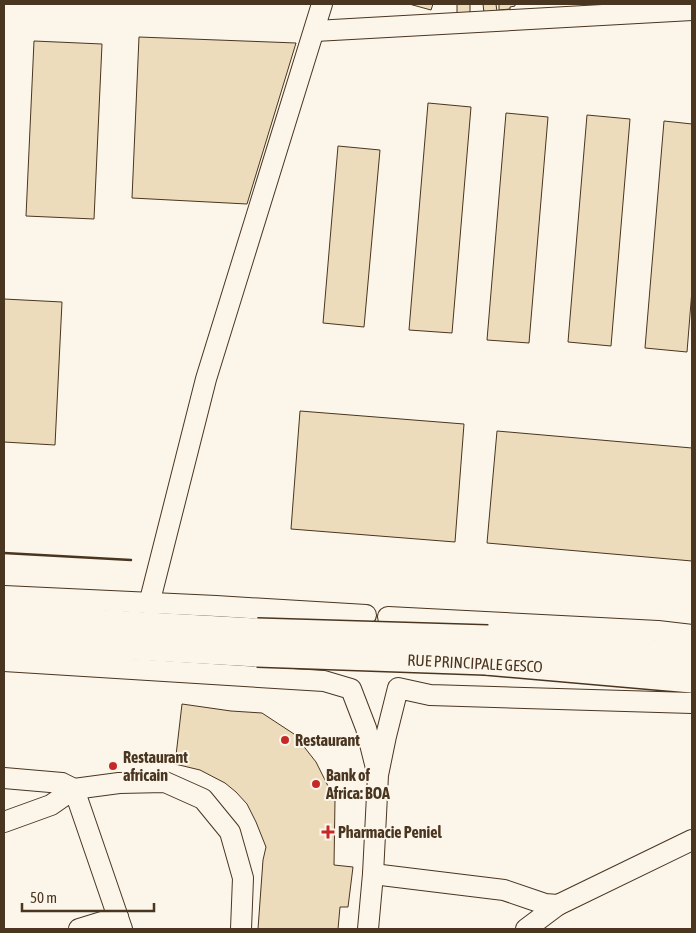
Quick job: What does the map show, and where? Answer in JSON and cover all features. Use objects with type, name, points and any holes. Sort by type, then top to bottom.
[{"type":"main road","points":[[4,617],[32,631]]},
{"type":"main road","points":[[4,640],[32,631],[257,642]]},
{"type":"main road","name":"RUE PRINCIPALE GESCO","points":[[257,642],[488,638],[692,656]]},
{"type":"main road","name":"RUE PRINCIPALE GESCO","points":[[257,642],[692,680]]},
{"type":"street","points":[[149,604],[206,378],[322,4]]},
{"type":"street","points":[[315,31],[692,10]]},
{"type":"street","points":[[4,596],[216,606],[366,616],[377,615],[658,631],[692,635]]},
{"type":"street","points":[[366,616],[354,620],[343,629],[336,640],[334,654],[336,667],[342,679],[351,688],[366,728],[378,775]]},
{"type":"street","points":[[4,662],[324,681],[351,688],[362,694],[375,696],[387,694],[398,688],[407,679],[413,668],[415,655],[413,643],[399,623],[388,617]]},
{"type":"street","points":[[398,688],[430,695],[692,703]]},
{"type":"street","points":[[368,929],[378,775],[398,688]]},
{"type":"street","points":[[4,778],[62,783],[74,789],[120,923],[79,929]]},
{"type":"street","points":[[4,822],[50,805],[74,789],[119,783],[165,782],[203,799],[230,832],[243,878],[241,929]]},
{"type":"street","points":[[526,929],[558,905],[692,840]]},
{"type":"street","points":[[373,874],[504,890],[545,904],[558,905]]},
{"type":"building","points":[[409,4],[433,4],[431,10]]},
{"type":"building","points":[[457,4],[470,4],[470,13],[457,13]]},
{"type":"building","points":[[483,4],[496,4],[497,12],[484,13]]},
{"type":"building","points":[[499,4],[515,4],[515,6],[510,7],[510,9],[499,10]]},
{"type":"building","points":[[139,37],[296,43],[247,204],[132,198]]},
{"type":"building","points":[[34,41],[102,44],[94,219],[26,216]]},
{"type":"building","points":[[428,103],[471,107],[452,333],[409,330]]},
{"type":"building","points":[[506,113],[548,117],[529,343],[487,340]]},
{"type":"building","points":[[587,115],[630,119],[611,346],[568,342]]},
{"type":"building","points":[[664,121],[692,124],[692,290],[687,352],[645,348]]},
{"type":"building","points":[[338,146],[380,150],[364,327],[323,323]]},
{"type":"building","points":[[4,299],[62,302],[55,445],[4,442]]},
{"type":"building","points":[[300,411],[464,424],[455,542],[291,529]]},
{"type":"building","points":[[497,431],[692,448],[692,561],[487,543]]},
{"type":"building","points":[[182,704],[262,713],[294,734],[316,762],[335,800],[334,865],[353,867],[348,907],[340,907],[338,929],[258,929],[263,860],[266,847],[247,804],[236,792],[225,783],[200,770],[175,764]]},
{"type":"wall","points":[[4,553],[131,560]]},
{"type":"place","name":"Restaurant","points":[[285,740]]},
{"type":"place","name":"Restaurant africain","points":[[113,766]]},
{"type":"place","name":"Bank of Africa: BOA","points":[[316,784]]},
{"type":"place","name":"Pharmacie Peniel","points":[[328,832]]}]
